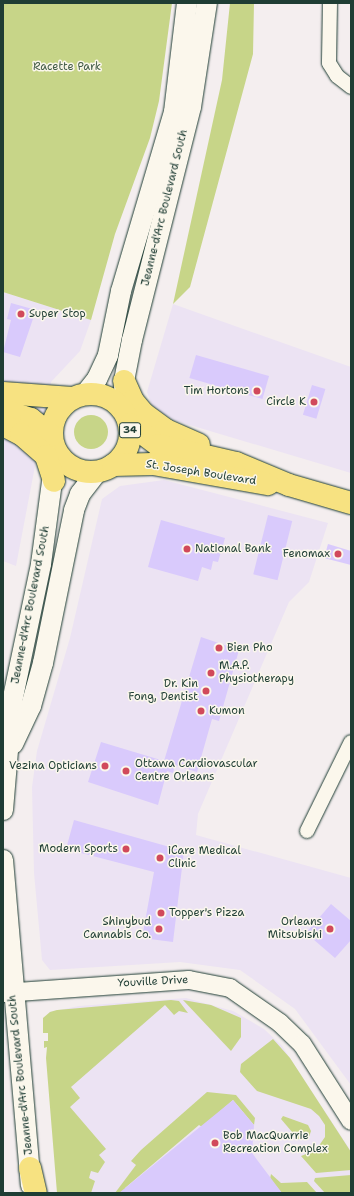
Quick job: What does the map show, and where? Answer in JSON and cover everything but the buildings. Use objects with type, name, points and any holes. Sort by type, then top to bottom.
[{"type":"main road","name":"Jeanne-d'Arc Boulevard South","points":[[79,396],[97,379],[108,355],[121,291],[174,112],[187,3]]},
{"type":"main road","name":"Jeanne-d'Arc Boulevard South","points":[[127,418],[124,381],[132,340],[191,107],[206,3]]},
{"type":"main road","points":[[124,381],[133,401],[155,423],[236,463]]},
{"type":"main road","name":"34","points":[[3,393],[108,397],[127,418],[128,447],[105,469],[73,468],[54,443],[31,419],[3,410]]},
{"type":"main road","points":[[54,443],[56,414],[79,396]]},
{"type":"main road","name":"St. Joseph Boulevard","points":[[127,418],[158,445],[236,463],[289,485],[351,503]]},
{"type":"main road","points":[[3,425],[21,434],[46,456],[54,481]]},
{"type":"main road","name":"Jeanne-d'Arc Boulevard South","points":[[3,810],[6,758],[12,702],[28,635],[54,481],[54,443]]},
{"type":"main road","name":"St. Joseph Boulevard","points":[[105,469],[153,464],[250,482],[289,485]]},
{"type":"main road","name":"Jeanne-d'Arc Boulevard South","points":[[6,758],[31,706],[43,663],[74,510],[80,494],[105,469]]},
{"type":"main road","name":"Jeanne-d'Arc Boulevard South","points":[[3,860],[8,993],[32,1193]]},
{"type":"main road","points":[[30,1168],[36,1193]]},
{"type":"street","points":[[330,3],[329,63],[337,76],[351,87]]},
{"type":"street","points":[[308,831],[351,742]]},
{"type":"street","name":"Youville Drive","points":[[8,993],[189,980],[230,988],[280,1023],[302,1044],[351,1121]]},
{"type":"shaded area","points":[[3,292],[91,320],[80,351],[51,382],[16,566],[3,561]]},
{"type":"shaded area","points":[[173,304],[351,367],[351,473],[173,420],[153,408],[147,392]]},
{"type":"shaded area","points":[[164,480],[328,523],[309,582],[289,602],[198,814],[196,835],[351,878],[351,1085],[295,1009],[240,970],[180,962],[50,970],[42,960],[34,873],[32,787],[37,751],[70,638],[102,499],[120,486]]},
{"type":"shaded area","points":[[186,998],[233,1011],[264,1029],[282,1046],[351,1151],[351,1193],[68,1193],[49,1012],[79,1006]]},
{"type":"green space","name":"Racette Park","points":[[3,3],[172,3],[159,101],[150,138],[115,234],[91,320],[3,292]]},
{"type":"green space","points":[[230,3],[254,3],[253,54],[190,287],[173,304],[222,80]]},
{"type":"green space","points":[[88,415],[94,415],[98,416],[105,422],[108,432],[107,439],[101,446],[94,449],[88,449],[84,448],[77,442],[74,435],[74,429],[75,425],[81,418]]},
{"type":"green space","points":[[171,1000],[179,1001],[188,1013],[179,1011],[174,1015],[165,1005],[71,1087],[80,1098],[70,1107],[106,1149],[99,1155],[105,1162],[98,1173],[91,1171],[89,1178],[95,1181],[91,1193],[57,1193],[46,1058],[47,1047],[44,1048],[44,1041],[48,1041],[48,1033],[43,1033],[43,1018],[50,1012],[57,1010]]},
{"type":"green space","points":[[183,1000],[211,1005],[241,1018],[241,1037],[231,1051]]},
{"type":"green space","points":[[273,1039],[290,1058],[351,1152],[351,1170],[316,1173],[301,1156],[316,1150],[325,1137],[325,1125],[319,1116],[311,1109],[257,1091],[240,1072],[241,1064]]},
{"type":"green space","points":[[207,1092],[236,1095],[255,1118],[254,1125],[233,1100],[202,1127],[199,1125],[125,1188],[129,1193],[115,1193],[136,1165],[131,1161],[141,1150]]},
{"type":"green space","points":[[283,1116],[308,1125],[311,1131],[309,1137],[298,1139],[281,1119]]},
{"type":"green space","points":[[271,1174],[281,1183],[307,1182],[317,1193],[282,1193],[270,1179]]},
{"type":"green space","points":[[351,1175],[351,1193],[325,1193],[314,1181],[315,1178]]},
{"type":"place","name":"Super Stop","points":[[21,314]]},
{"type":"place","name":"Tim Hortons","points":[[257,391]]},
{"type":"place","name":"Circle K","points":[[314,402]]},
{"type":"place","name":"National Bank","points":[[187,549]]},
{"type":"place","name":"Fenomax","points":[[338,554]]},
{"type":"place","name":"Bien Pho","points":[[219,648]]},
{"type":"place","name":"M.A.P. Physiotherapy","points":[[211,673]]},
{"type":"place","name":"Dr. Kin Fong, Dentist","points":[[206,691]]},
{"type":"place","name":"Kumon","points":[[201,711]]},
{"type":"place","name":"Vezina Opticians","points":[[105,766]]},
{"type":"place","name":"Ottawa Cardiovascular Centre Orleans","points":[[126,771]]},
{"type":"place","name":"Modern Sports","points":[[126,849]]},
{"type":"place","name":"iCare Medical Clinic","points":[[160,858]]},
{"type":"place","name":"Topper's Pizza","points":[[161,913]]},
{"type":"place","name":"Shinybud Cannabis Co.","points":[[159,929]]},
{"type":"place","name":"Orleans Mitsubishi","points":[[330,929]]},
{"type":"place","name":"Bob MacQuarrie Recreation Complex","points":[[215,1143]]}]
